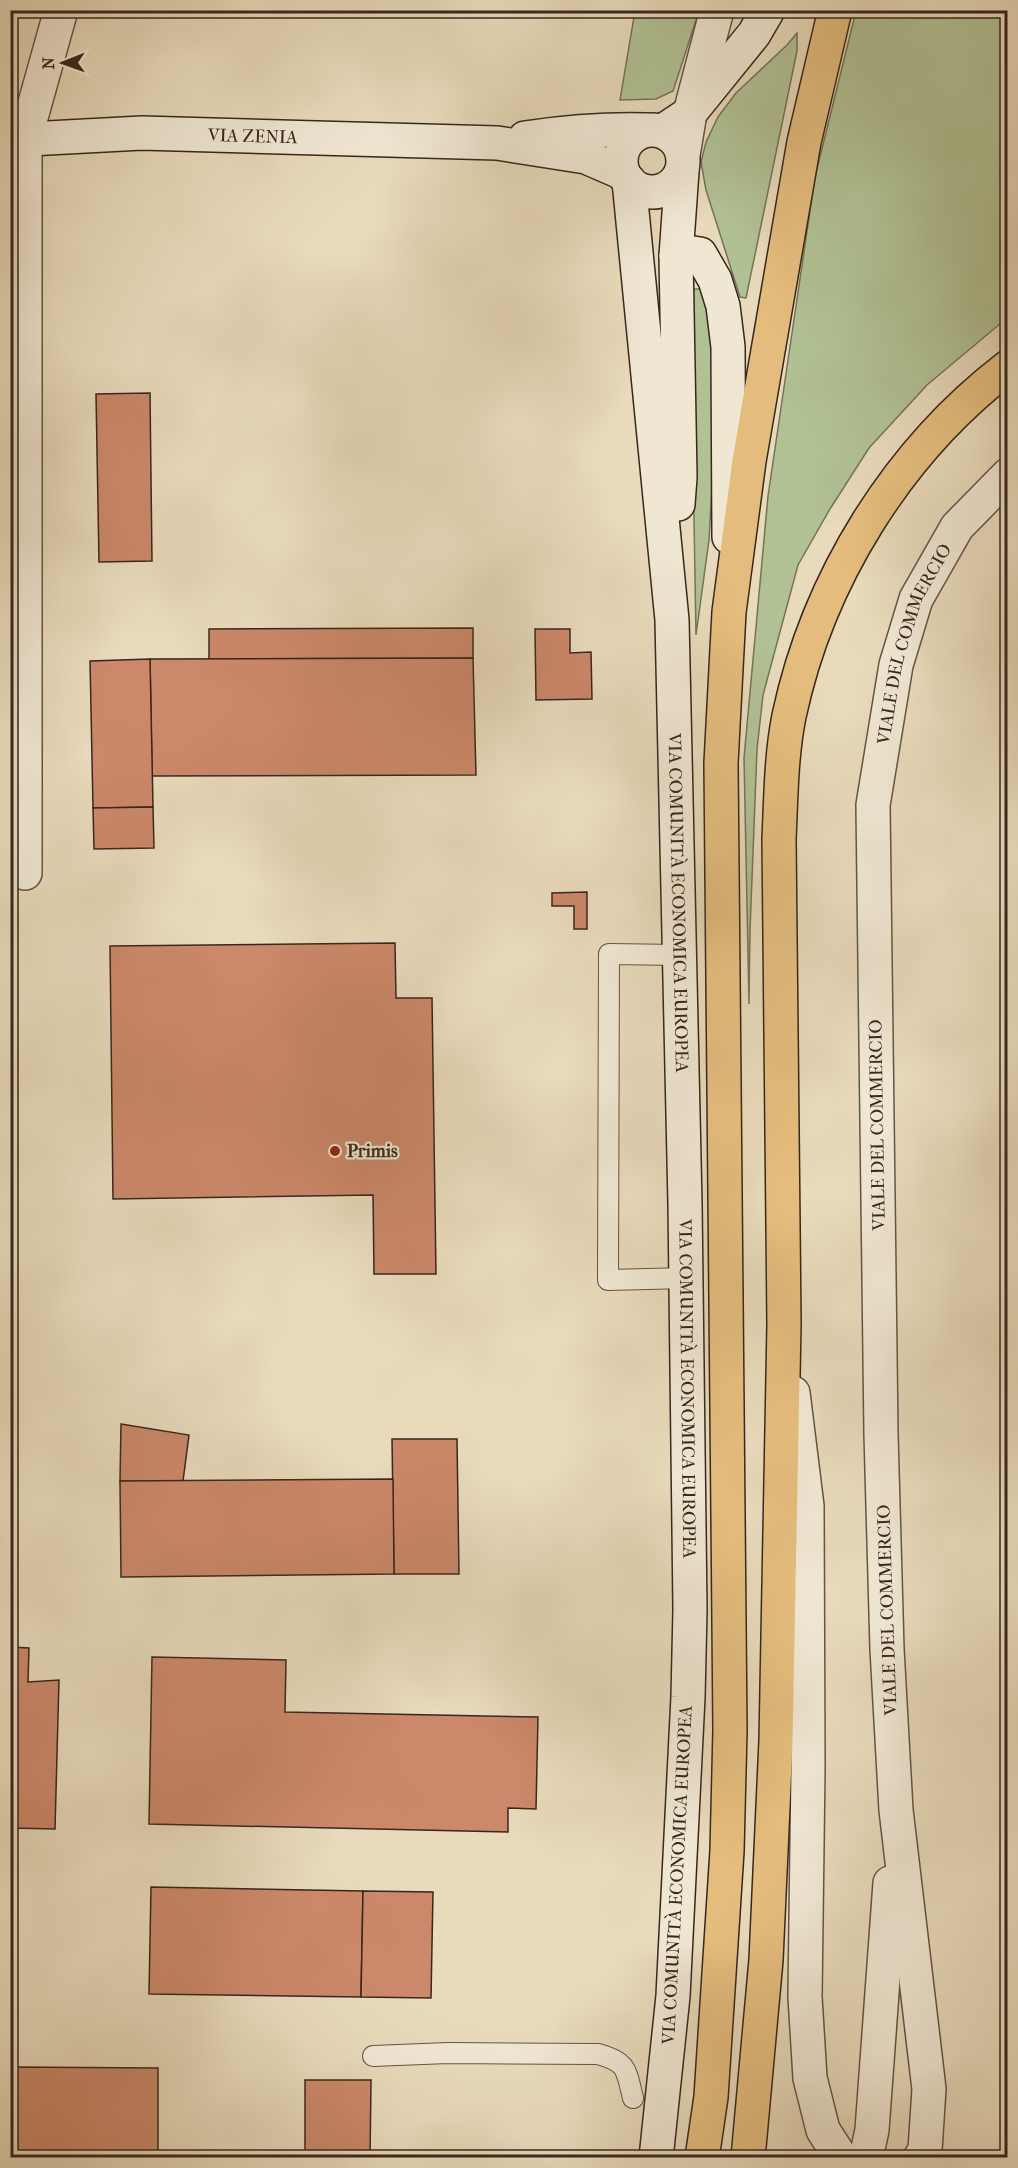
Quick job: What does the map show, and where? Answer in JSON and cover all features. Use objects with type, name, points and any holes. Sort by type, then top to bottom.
[{"type":"main road","points":[[702,2157],[711,2097],[725,1886],[730,1730],[721,763],[729,612],[749,460],[802,154],[835,10]]},
{"type":"main road","points":[[748,2157],[766,1960],[776,1741],[784,1324],[779,885],[782,780],[789,718],[804,656],[840,572],[872,513],[906,466],[947,420],[1008,367]]},
{"type":"street","points":[[25,873],[18,140],[61,10]]},
{"type":"street","points":[[690,113],[717,10]]},
{"type":"street","points":[[497,142],[586,157],[632,182],[658,191],[665,188],[672,184],[668,147],[690,113],[754,34],[768,10]]},
{"type":"street","points":[[497,142],[568,131],[608,129],[668,147]]},
{"type":"street","name":"VIA ZENIA","points":[[18,140],[142,133],[497,142]]},
{"type":"street","points":[[668,147],[633,136],[625,146],[621,159],[632,182],[715,280],[723,306],[728,347],[729,612]]},
{"type":"street","points":[[668,147],[685,245],[680,477],[672,620]]},
{"type":"street","points":[[632,182],[672,620]]},
{"type":"street","name":"VIALE DEL COMMERCIO","points":[[896,1810],[887,1649],[881,1434],[873,806],[896,665],[916,599],[957,527],[1008,475]]},
{"type":"street","name":"VIA COMUNITÀ ECONOMICA EUROPEA","points":[[656,2157],[673,1996],[690,1610],[686,1278],[672,955],[672,620]]},
{"type":"street","points":[[784,1324],[807,1506],[805,1997],[810,2078],[823,2130],[841,2157]]},
{"type":"street","points":[[885,2157],[879,2155],[868,2157],[872,2130],[896,1810]]},
{"type":"street","points":[[896,1810],[929,2088],[925,2150],[920,2157]]},
{"type":"lane","points":[[672,955],[609,954],[608,1280],[686,1278]]},
{"type":"lane","points":[[373,2056],[459,2053],[598,2054],[616,2058],[626,2070],[633,2098]]},
{"type":"green space","points":[[635,11],[699,11],[673,91],[656,99],[620,100]]},
{"type":"green space","points":[[856,11],[1007,11],[1007,318],[927,385],[869,448],[798,565],[763,695],[757,749],[749,1004],[744,758],[768,496],[815,177]]},
{"type":"green space","points":[[797,33],[797,51],[746,298],[740,297],[706,190],[701,162],[706,142],[718,117],[736,93]]},
{"type":"green space","points":[[690,289],[700,289],[709,316],[713,346],[713,468],[709,540],[696,635]]},
{"type":"building","points":[[150,393],[152,561],[99,562],[96,394]]},
{"type":"building","points":[[473,628],[473,658],[209,659],[209,629]]},
{"type":"building","points":[[535,629],[570,629],[570,653],[591,652],[592,699],[536,700]]},
{"type":"building","points":[[473,658],[476,775],[152,776],[150,659]]},
{"type":"building","points":[[150,659],[153,807],[93,808],[90,661]]},
{"type":"building","points":[[153,807],[154,848],[94,849],[93,808]]},
{"type":"building","points":[[587,892],[587,929],[574,929],[574,906],[552,906],[552,893]]},
{"type":"building","points":[[395,943],[396,998],[432,998],[436,1274],[374,1274],[373,1195],[113,1199],[110,946]]},
{"type":"building","points":[[121,1424],[189,1435],[183,1481],[120,1481]]},
{"type":"building","points":[[10,1425],[14,1425],[15,1596],[10,1596]]},
{"type":"building","points":[[392,1439],[457,1439],[459,1574],[394,1574]]},
{"type":"building","points":[[393,1479],[394,1574],[121,1577],[120,1481]]},
{"type":"building","points":[[10,1647],[29,1648],[28,1682],[59,1680],[55,1829],[10,1828]]},
{"type":"building","points":[[152,1657],[286,1660],[285,1712],[538,1717],[536,1809],[508,1808],[508,1832],[149,1824]]},
{"type":"building","points":[[151,1887],[363,1891],[361,1997],[149,1994]]},
{"type":"building","points":[[363,1891],[433,1892],[431,1998],[361,1997]]},
{"type":"building","points":[[10,2067],[158,2068],[158,2158],[10,2158]]},
{"type":"building","points":[[305,2080],[371,2080],[370,2158],[305,2158]]},
{"type":"place","name":"Primis","points":[[335,1151]]}]
